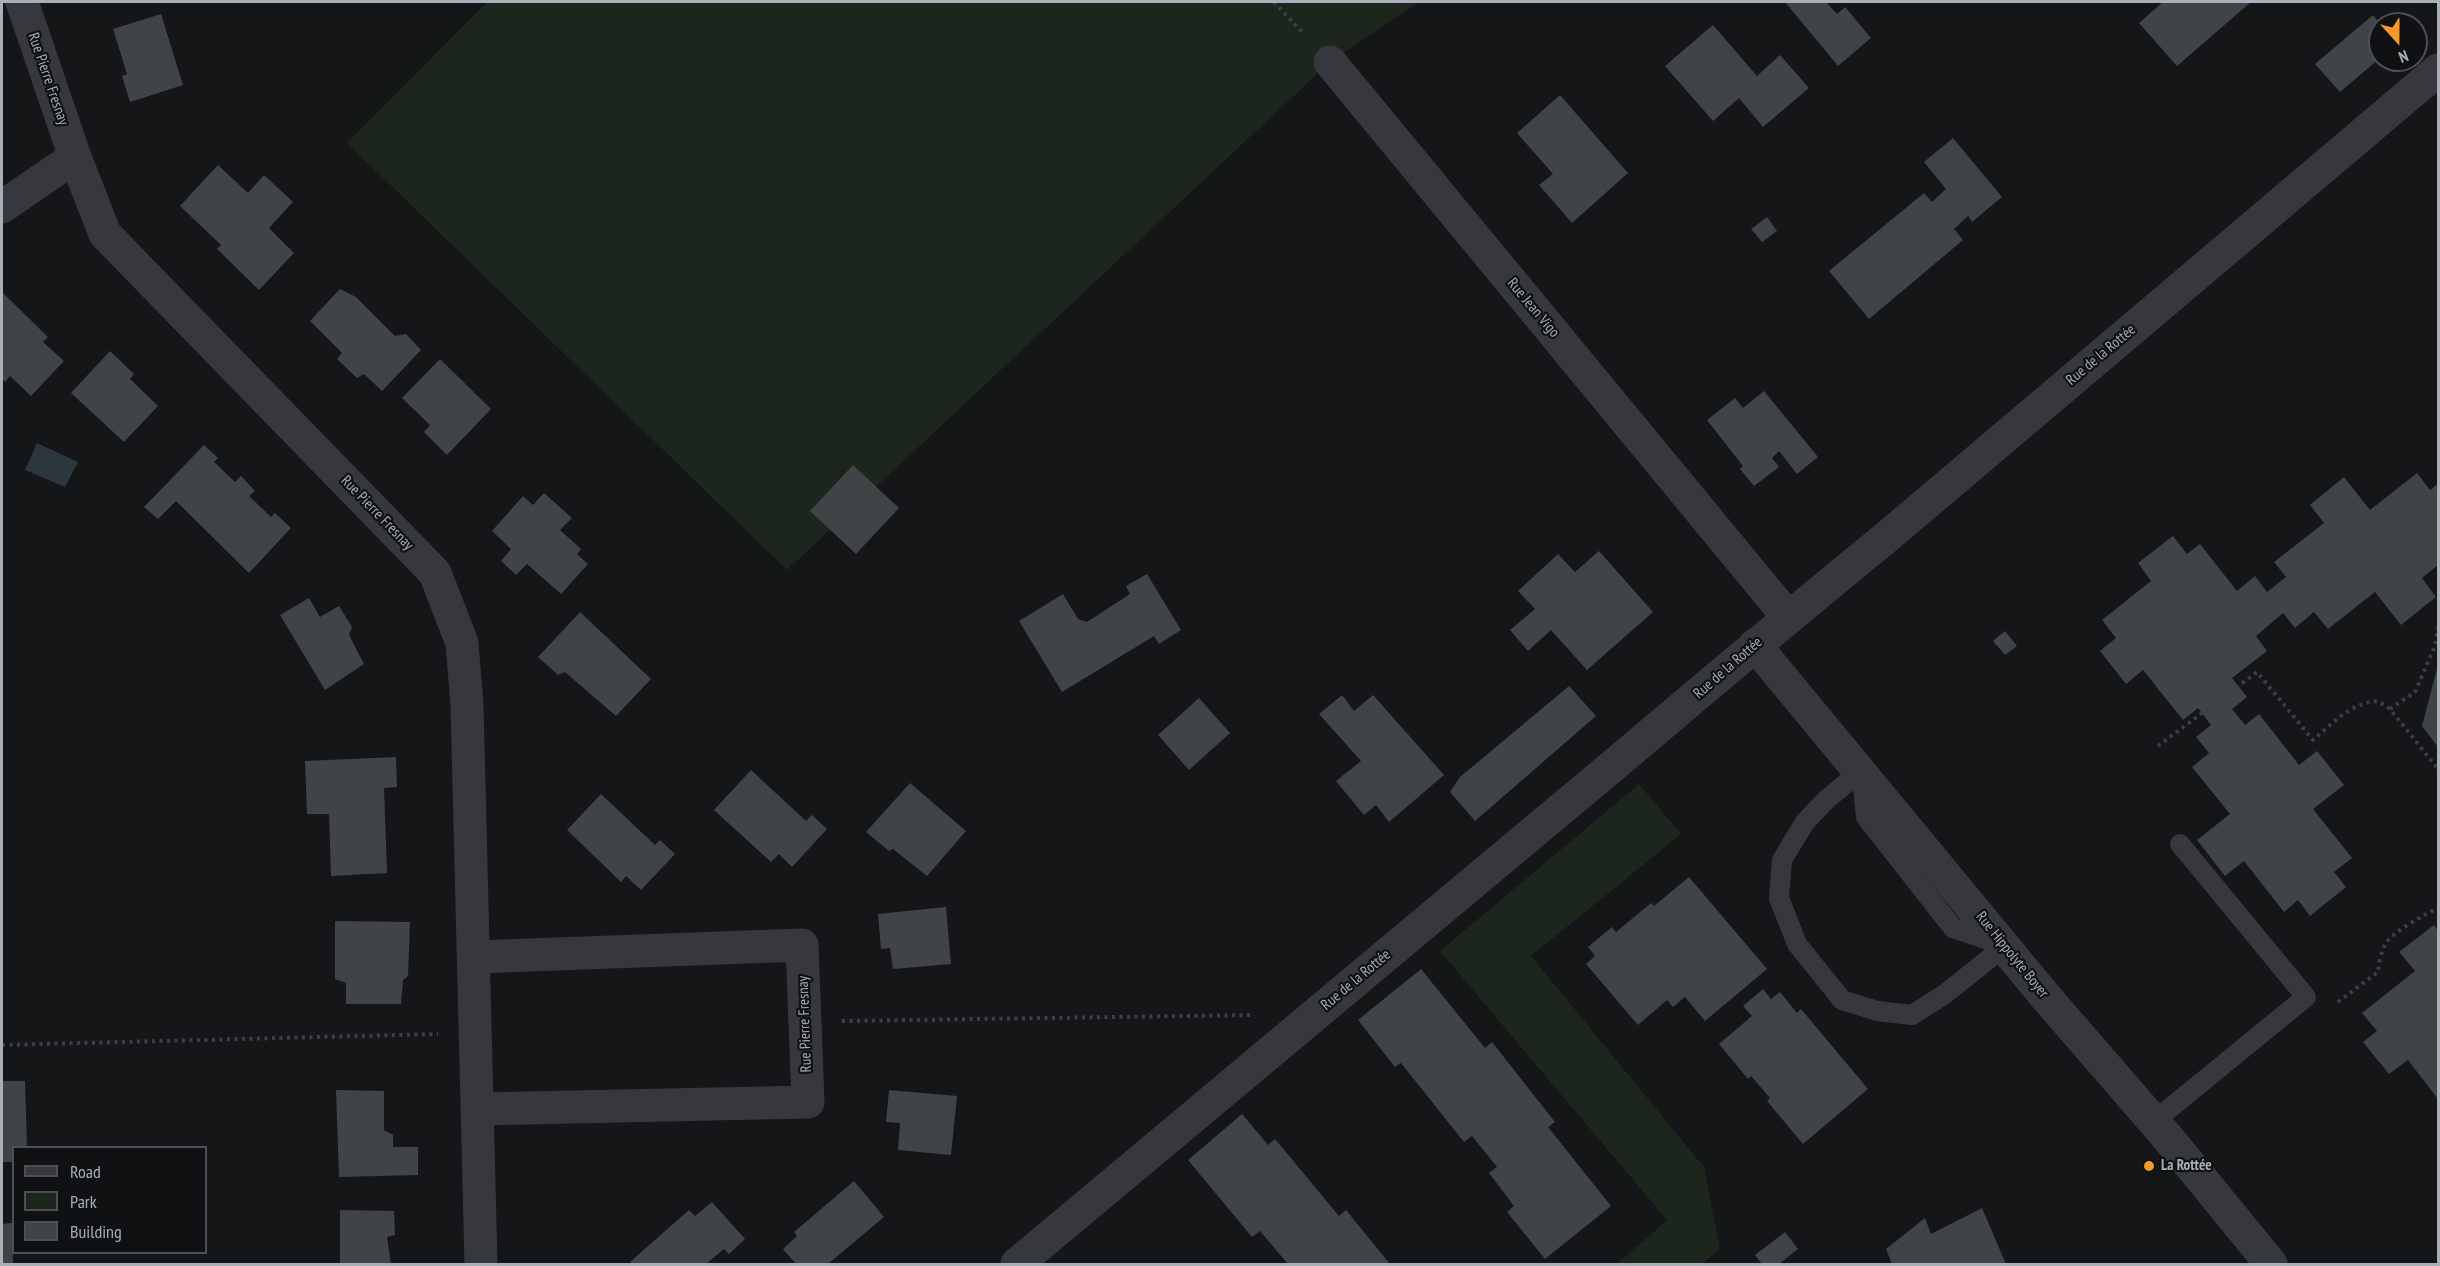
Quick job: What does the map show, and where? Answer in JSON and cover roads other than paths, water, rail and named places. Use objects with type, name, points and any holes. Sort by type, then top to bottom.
[{"type":"street","name":"Rue Pierre Fresnay","points":[[22,2],[75,157],[105,234],[435,573],[462,643],[467,705],[475,957],[481,1264]]},
{"type":"street","name":"Rue Jean Vigo","points":[[1330,62],[1788,617]]},
{"type":"street","name":"Rue de la Rottée","points":[[1017,1264],[1788,617],[1882,541],[2439,70]]},
{"type":"street","points":[[2,207],[75,157]]},
{"type":"street","name":"Rue Hippolyte Boyer","points":[[1755,645],[2045,996],[2271,1264]]},
{"type":"street","name":"Rue Pierre Fresnay","points":[[475,957],[802,945],[808,1102],[479,1109]]},
{"type":"lane","points":[[1861,771],[1826,800],[1805,822],[1782,860],[1779,898],[1797,944],[1842,1000],[1877,1011],[1912,1015],[1945,994],[2005,946]]},
{"type":"lane","points":[[2153,1122],[2306,997],[2180,844]]},
{"type":"place","name":"La Rottée","points":[[2149,1166]]}]
